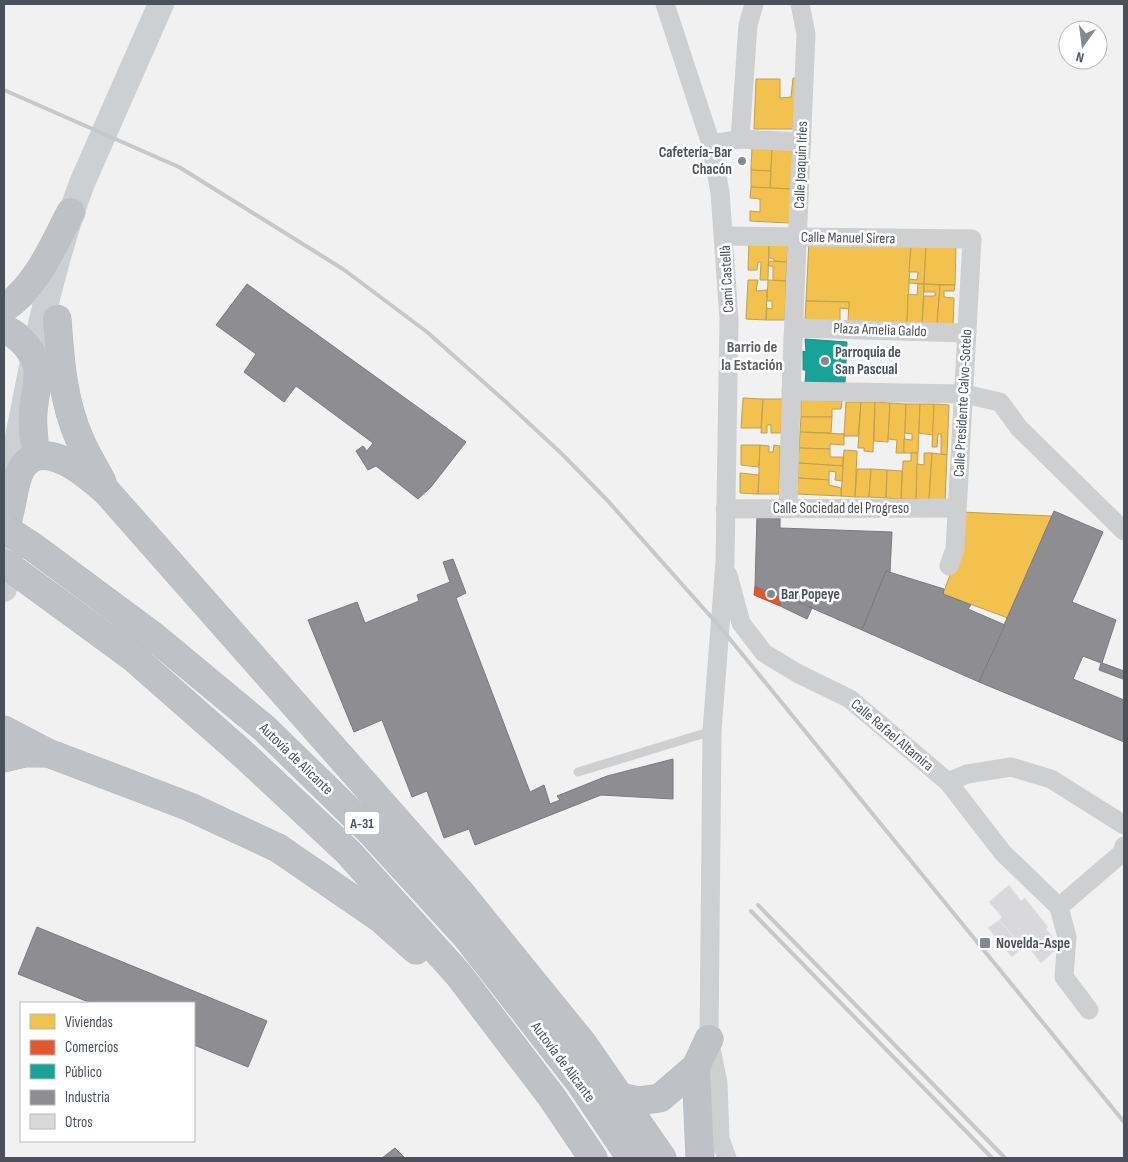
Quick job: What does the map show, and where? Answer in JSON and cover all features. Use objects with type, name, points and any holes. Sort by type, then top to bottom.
[{"type":"highway","points":[[4,308],[15,301],[27,288],[71,212]]},
{"type":"highway","points":[[56,319],[61,370],[71,414],[80,441],[107,492]]},
{"type":"highway","points":[[4,329],[17,336],[34,355],[37,362],[38,378],[33,412],[31,450],[21,470],[4,529]]},
{"type":"highway","points":[[31,450],[38,456],[60,459],[76,466],[107,492],[459,891],[583,1044],[662,1158]]},
{"type":"highway","name":"Autovía de Alicante","points":[[4,529],[33,547],[153,636],[264,728],[370,831],[467,937],[579,1081],[631,1158]]},
{"type":"highway","name":"Autovía de Alicante","points":[[4,563],[15,584],[134,658],[243,754],[348,852],[458,974],[551,1096],[593,1158]]},
{"type":"highway","points":[[4,730],[48,753],[190,807],[278,848],[380,918],[428,961],[458,974]]},
{"type":"highway","points":[[4,758],[25,753],[48,753]]},
{"type":"highway","points":[[620,1097],[638,1101],[660,1098],[696,1067],[709,1040]]},
{"type":"highway","points":[[696,1067],[700,1158]]},
{"type":"street","points":[[4,513],[34,355],[51,282],[71,212],[161,4]]},
{"type":"street","name":"Camí Castellà","points":[[665,4],[711,144],[720,192],[729,319],[725,562]]},
{"type":"street","points":[[740,139],[748,25],[754,4]]},
{"type":"street","name":"Calle Joaquín Irles","points":[[788,508],[806,34],[800,4]]},
{"type":"street","points":[[711,144],[740,139],[802,142]]},
{"type":"street","name":"Calle Manuel Sirera","points":[[724,236],[972,239]]},
{"type":"street","name":"Calle Presidente Calvo-Sotelo","points":[[948,566],[955,549],[972,239]]},
{"type":"street","points":[[15,584],[31,450],[56,319],[63,244]]},
{"type":"street","name":"Plaza Amelia Galdo","points":[[794,328],[967,333]]},
{"type":"street","points":[[791,391],[964,394],[1000,402],[1019,428],[1124,531]]},
{"type":"street","name":"Calle Sociedad del Progreso","points":[[725,509],[956,508]]},
{"type":"street","points":[[725,562],[712,731],[709,1040],[718,1083],[720,1140],[727,1158]]},
{"type":"street","name":"Calle Rafael Altamira","points":[[725,562],[741,623],[764,653],[850,699],[948,782],[1003,853],[1059,907]]},
{"type":"street","name":"Calle Rafael Altamira","points":[[948,782],[967,774],[1011,767],[1051,779],[1124,825]]},
{"type":"street","points":[[1089,1010],[1064,977],[1067,937],[1059,907],[1122,853],[1124,846]]},
{"type":"lane","points":[[578,772],[712,731]]},
{"type":"building: Viviendas","points":[[793,78],[796,78],[793,129],[754,129],[756,79],[780,79],[780,98],[791,97]]},
{"type":"building: Viviendas","points":[[752,147],[772,148],[771,171],[751,170]]},
{"type":"building: Viviendas","points":[[772,148],[792,148],[791,189],[770,188]]},
{"type":"building: Viviendas","points":[[751,170],[771,171],[770,188],[751,187]]},
{"type":"building: Viviendas","points":[[751,187],[791,189],[790,223],[750,221],[750,211],[760,212],[760,199],[750,198]]},
{"type":"building: Viviendas","points":[[749,240],[769,241],[768,280],[760,280],[761,262],[758,262],[757,270],[748,270]]},
{"type":"building: Viviendas","points":[[769,241],[788,242],[787,262],[774,261],[774,259],[769,258]]},
{"type":"building: Viviendas","points":[[809,241],[911,245],[907,324],[848,322],[849,302],[806,301]]},
{"type":"building: Viviendas","points":[[911,245],[926,245],[924,284],[909,283],[909,279],[917,280],[918,272],[909,272]]},
{"type":"building: Viviendas","points":[[926,245],[956,246],[955,285],[924,284]]},
{"type":"building: Viviendas","points":[[769,261],[787,262],[786,281],[773,280],[773,266],[768,266]]},
{"type":"building: Viviendas","points":[[748,280],[758,280],[756,291],[767,290],[766,320],[746,319]]},
{"type":"building: Viviendas","points":[[768,280],[786,281],[785,320],[766,320],[767,308],[772,309],[772,301],[767,301]]},
{"type":"building: Viviendas","points":[[918,284],[924,284],[922,325],[907,324],[908,294],[917,295]]},
{"type":"building: Viviendas","points":[[924,284],[940,285],[937,325],[922,325],[924,296],[935,296],[935,292],[924,292]]},
{"type":"building: Viviendas","points":[[940,285],[955,285],[954,291],[944,291],[944,297],[954,298],[953,326],[937,325]]},
{"type":"building: Viviendas","points":[[806,301],[849,302],[849,309],[840,308],[840,322],[805,320]]},
{"type":"building: Viviendas","points":[[743,398],[763,399],[761,428],[741,428]]},
{"type":"building: Viviendas","points":[[763,399],[782,399],[781,433],[771,433],[771,425],[767,425],[767,433],[761,433]]},
{"type":"building: Viviendas","points":[[801,400],[842,401],[841,409],[832,409],[832,417],[801,417]]},
{"type":"building: Viviendas","points":[[846,402],[861,402],[858,436],[844,436]]},
{"type":"building: Viviendas","points":[[861,402],[875,402],[873,452],[864,451],[864,448],[858,448]]},
{"type":"building: Viviendas","points":[[875,402],[890,403],[888,442],[874,441]]},
{"type":"building: Viviendas","points":[[890,403],[906,404],[904,453],[896,453],[897,440],[888,439]]},
{"type":"building: Viviendas","points":[[906,404],[920,404],[918,453],[904,453],[904,439],[912,440],[912,434],[905,433]]},
{"type":"building: Viviendas","points":[[920,404],[934,404],[933,435],[919,433]]},
{"type":"building: Viviendas","points":[[934,404],[949,405],[947,455],[941,454],[941,434],[938,434],[937,447],[932,447]]},
{"type":"building: Viviendas","points":[[801,417],[832,417],[831,433],[800,432]]},
{"type":"building: Viviendas","points":[[800,432],[844,434],[844,445],[830,444],[830,449],[799,448]]},
{"type":"building: Viviendas","points":[[741,445],[760,445],[759,467],[741,465]]},
{"type":"building: Viviendas","points":[[760,445],[769,446],[769,452],[773,452],[774,445],[780,446],[779,494],[758,494]]},
{"type":"building: Viviendas","points":[[799,448],[830,449],[830,457],[843,457],[843,466],[798,463]]},
{"type":"building: Viviendas","points":[[844,450],[857,451],[855,497],[841,496]]},
{"type":"building: Viviendas","points":[[911,453],[918,453],[916,499],[901,499],[903,461],[911,461]]},
{"type":"building: Viviendas","points":[[924,453],[932,453],[929,500],[916,499],[917,464],[924,465]]},
{"type":"building: Viviendas","points":[[932,453],[947,455],[945,501],[929,500]]},
{"type":"building: Viviendas","points":[[798,463],[843,466],[842,481],[835,480],[836,472],[829,471],[829,480],[798,478]]},
{"type":"building: Viviendas","points":[[857,469],[871,469],[869,497],[855,497]]},
{"type":"building: Viviendas","points":[[871,469],[887,470],[886,498],[869,497]]},
{"type":"building: Viviendas","points":[[887,470],[902,471],[901,499],[886,498]]},
{"type":"building: Viviendas","points":[[740,473],[759,475],[758,494],[740,493]]},
{"type":"building: Viviendas","points":[[798,478],[829,480],[829,485],[841,488],[841,496],[797,494]]},
{"type":"building: Viviendas","points":[[960,512],[1052,516],[1008,618],[943,594],[958,553]]},
{"type":"building: Comercios","points":[[755,586],[781,598],[780,606],[754,595]]},
{"type":"building: Público","name":"Parroquia de San Pascual","points":[[805,339],[847,342],[845,383],[805,382],[806,370],[803,370],[803,351],[806,352]]},
{"type":"building: Industria","points":[[247,284],[466,442],[431,487],[418,499],[376,466],[368,470],[356,451],[363,446],[367,451],[373,443],[296,386],[284,402],[244,372],[256,354],[216,325]]},
{"type":"building: Industria","points":[[1054,511],[1103,532],[1072,602],[1116,620],[1102,663],[1124,671],[1124,675],[1123,679],[1099,670],[1101,663],[1083,656],[1073,679],[1124,700],[1124,742],[979,682]]},
{"type":"building: Industria","points":[[757,514],[780,515],[780,528],[892,532],[890,572],[886,571],[862,630],[782,595],[781,598],[755,586]]},
{"type":"building: Industria","points":[[453,559],[466,593],[456,598],[530,792],[544,785],[550,804],[560,800],[557,796],[607,776],[673,759],[673,799],[601,795],[475,845],[469,829],[444,838],[427,791],[412,797],[382,720],[354,732],[308,620],[357,602],[365,623],[419,601],[417,595],[450,582],[443,562]]},
{"type":"building: Industria","points":[[886,571],[944,589],[943,594],[971,605],[968,609],[1005,625],[979,682],[862,630]]},
{"type":"building: Industria","points":[[782,595],[812,608],[807,619],[780,606]]},
{"type":"building: Industria","points":[[37,927],[267,1021],[248,1067],[195,1045],[195,1002],[88,1002],[18,974]]},
{"type":"building: Industria","points":[[395,1148],[405,1158],[382,1158]]},
{"type":"building: Otros","points":[[1009,885],[1021,901],[1025,898],[1060,946],[1041,963],[1027,945],[1023,947],[999,920],[1002,917],[989,902]]},
{"type":"building: Otros","points":[[999,920],[1023,947],[1012,957],[988,928]]},
{"type":"railway","points":[[4,90],[179,167],[343,269],[427,332],[506,402],[562,454],[608,501],[720,627],[1124,1122]]},
{"type":"railway","points":[[758,905],[1005,1158]]},
{"type":"railway","points":[[751,911],[992,1158]]},
{"type":"place","name":"Cafetería-Bar Chacón","points":[[742,161]]},
{"type":"place","name":"Parroquia de San Pascual","points":[[825,361]]},
{"type":"place","name":"Bar Popeye","points":[[771,594]]},
{"type":"place","name":"Novelda-Aspe","points":[[985,943]]},
{"type":"district","name":"Barrio de la Estación","points":[[752,356]]}]
